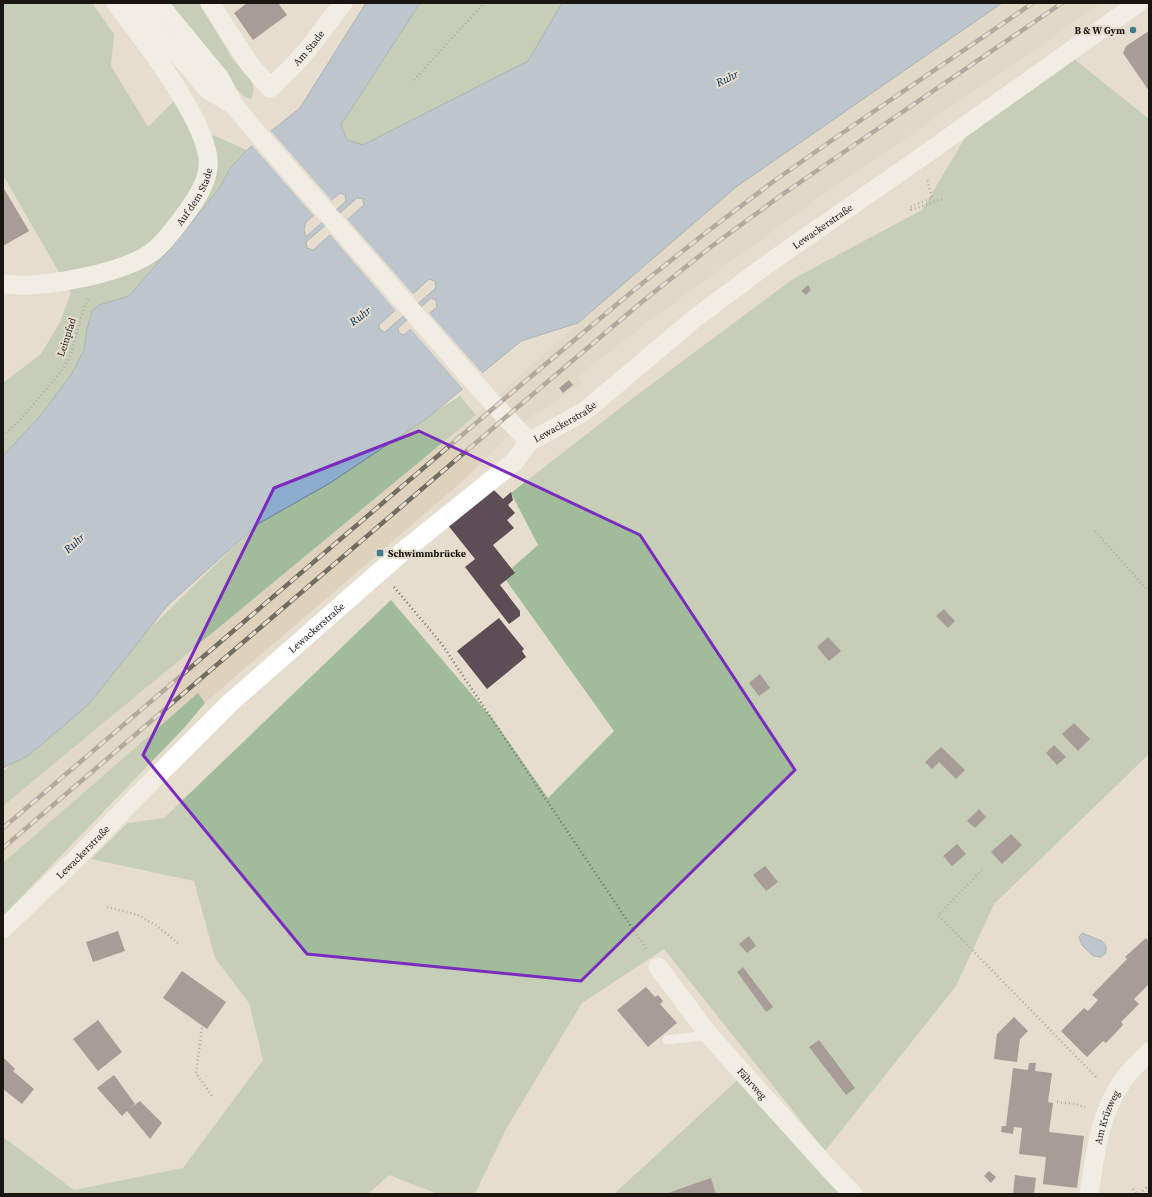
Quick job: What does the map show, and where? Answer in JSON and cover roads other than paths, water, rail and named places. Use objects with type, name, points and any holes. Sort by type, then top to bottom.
[{"type":"street","name":"Auf dem Stade","points":[[3,284],[33,285],[80,278],[129,265],[156,249],[174,228],[205,183],[208,169],[208,154],[198,125],[168,72],[116,3]]},
{"type":"street","points":[[138,3],[145,16],[161,37],[207,89],[234,105]]},
{"type":"street","points":[[158,3],[220,78],[234,105],[257,134],[481,390],[529,442]]},
{"type":"street","name":"Am Stade","points":[[210,3],[250,65],[270,88],[309,48],[342,3]]},
{"type":"street","name":"Lewackerstraße","points":[[3,929],[78,858],[139,794],[230,703],[407,548],[514,462],[529,442],[585,411],[694,319],[769,263],[1138,3]]},
{"type":"street","name":"Fährweg","points":[[658,967],[709,1035],[853,1194]]},
{"type":"street","name":"Am Krüzweg","points":[[1089,1194],[1098,1138],[1105,1114],[1121,1082],[1149,1052]]},
{"type":"lane","points":[[667,1040],[709,1035]]},
{"type":"water","name":"Ruhr","points":[[366,3],[420,3],[341,125],[347,140],[363,145],[528,61],[562,3],[1002,3],[736,187],[578,323],[521,341],[426,419],[330,483],[258,524],[168,605],[88,705],[28,756],[3,768],[3,456],[40,416],[71,375],[84,350],[87,329],[92,311],[99,305],[129,296],[219,189],[231,167],[247,150],[300,108]],"holes":[[[340,193],[345,195],[346,201],[306,237],[304,230],[306,222]],[[357,198],[363,199],[364,205],[313,250],[307,248],[306,242]],[[429,279],[435,281],[436,288],[385,332],[380,330],[379,325]],[[431,298],[436,300],[437,307],[404,335],[399,333],[398,328]]]},
{"type":"water","points":[[1082,933],[1102,941],[1106,946],[1106,953],[1101,957],[1093,956],[1082,945],[1079,937]]},
{"type":"railway","points":[[3,828],[503,400],[634,290],[774,181],[1033,3]]},
{"type":"railway","points":[[3,848],[643,301],[712,246],[783,194],[1062,3]]},
{"type":"place","name":"B & W Gym","points":[[1133,30]]},
{"type":"place","name":"Schwimmbrücke","points":[[380,553]]}]
